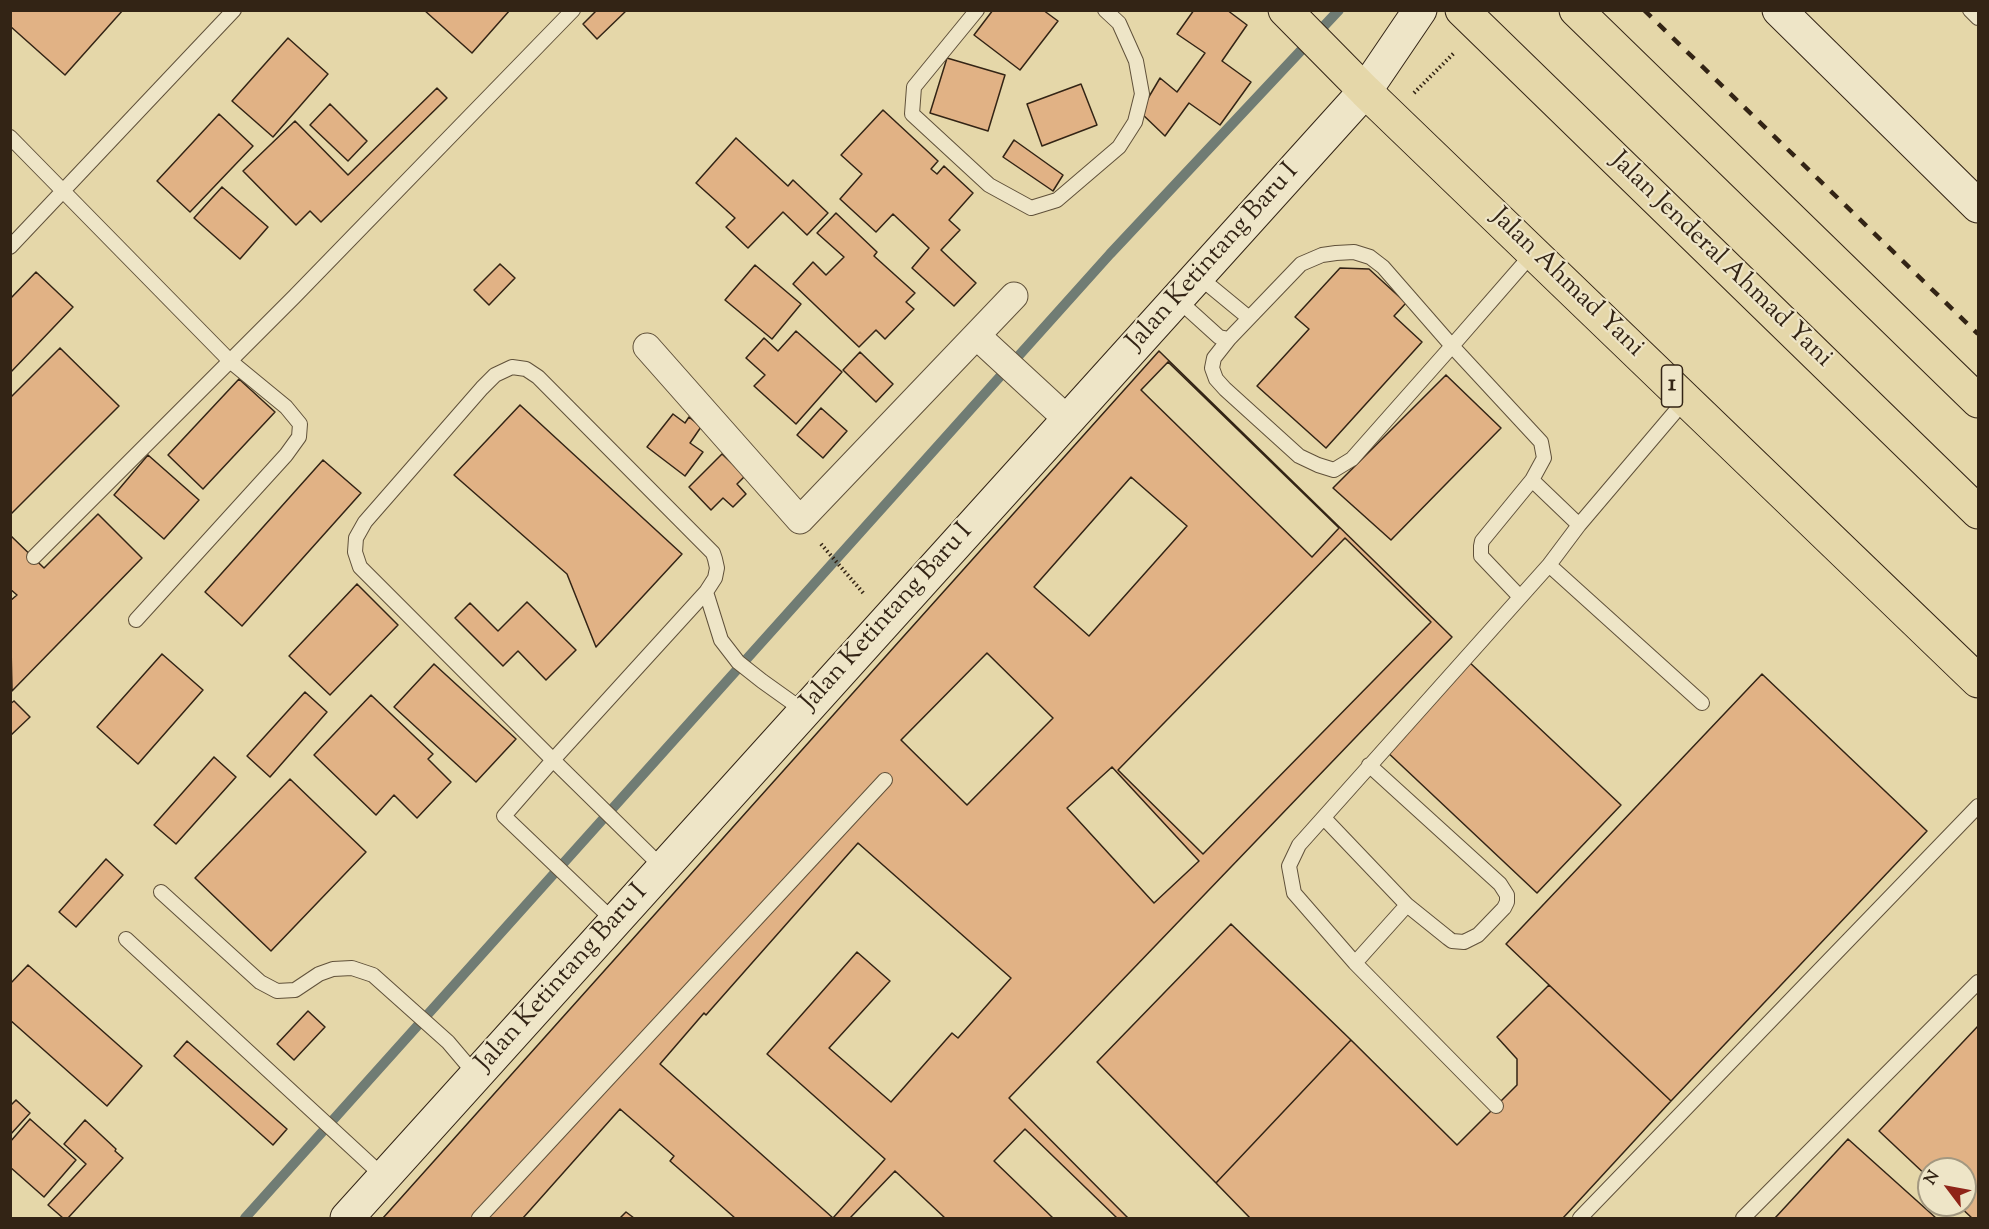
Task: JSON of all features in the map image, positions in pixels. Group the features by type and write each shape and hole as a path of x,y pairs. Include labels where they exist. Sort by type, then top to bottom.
{"highway":[{"name":"Jalan Ahmad Yani","path":"1285,10 1365,91 1978,681"},
{"path":"1576,10 1978,401"},
{"name":"Jalan Jenderal Ahmad Yani","path":"1471,19 1978,512"}],"street":[{"name":"Jalan Ketintang Baru I","path":"347,1218 1365,91 1420,10"},
{"path":"1779,10 1978,206"},
{"path":"647,347 800,520 1014,296"},
{"path":"977,336 1067,419"}],"lane":[{"path":"10,247 234,10"},
{"path":"34,558 573,10"},
{"path":"977,10 914,87 912,114 989,185 1031,208 1057,200 1119,147 1135,122 1142,94 1136,62 1119,23 1105,10"},
{"path":"1970,10 1978,18"},
{"path":"10,137 230,361 286,407 300,424 299,437 286,455 136,620"},
{"path":"1520,597 1481,556 1481,546 1482,540 1532,480 1544,458 1541,441 1452,346 1383,267 1370,257 1354,252 1322,255 1301,264 1229,339 1214,358 1212,368 1216,379 1225,389 1299,456 1334,470 1352,459 1452,346 1533,253"},
{"path":"1187,288 1249,318"},
{"path":"1187,288 1219,337 1229,339"},
{"path":"615,922 504,816 553,760 706,592 712,585 717,568 713,553 538,377 526,369 512,367 495,375 482,388 365,522 356,538 355,552 360,567 553,760 663,868"},
{"path":"1496,1106 1355,963 1294,893 1289,866 1299,845 1549,565 1686,399"},
{"path":"1532,480 1580,525"},
{"path":"1549,565 1702,703"},
{"path":"706,592 721,640 738,662 804,711"},
{"path":"1324,818 1407,905 1452,941 1464,942 1478,935 1504,908 1508,902 1507,895 1500,884 1369,765"},
{"path":"479,1218 885,780"},
{"path":"1580,1218 1589,1200 1978,806"},
{"path":"161,892 260,982 277,992 295,990 319,974 333,969 352,968 373,975 448,1042 476,1075"},
{"path":"1355,963 1407,905"},
{"path":"126,939 384,1178"},
{"path":"1743,1218 1978,982"}],"path":[{"path":"1391,116 1471,19"},
{"path":"827,551 847,574"}],"building":[{"path":"10,10 123,10 65,75 10,26"},
{"path":"424,10 510,10 472,53"},
{"path":"597,10 627,10 597,39 583,24"},
{"path":"993,10 1043,10 1058,21 1020,70 974,35"},
{"path":"1194,10 1227,10 1247,25 1222,61 1251,82 1220,125 1189,103 1165,136 1140,112 1160,78 1177,92 1205,53 1177,34"},
{"path":"288,38 328,74 273,137 232,101"},
{"path":"947,58 1005,75 988,131 930,113"},
{"path":"1081,84 1097,125 1042,146 1027,104"},
{"path":"437,88 447,98 321,222 310,211 296,225 243,171 295,121 348,175"},
{"path":"330,104 367,141 348,161 310,125"},
{"path":"883,110 938,161 931,169 937,174 944,166 973,193 949,220 960,230 941,250 976,283 954,306 912,268 929,248 893,214 876,232 840,199 862,174 841,155"},
{"path":"219,114 253,146 190,212 157,181"},
{"path":"736,138 788,186 793,180 828,213 807,235 783,212 748,248 726,227 735,218 696,183"},
{"path":"1014,140 1063,175 1053,191 1003,157"},
{"path":"222,187 268,227 240,259 194,218"},
{"path":"836,213 877,252 874,256 915,293 906,302 914,309 885,339 876,330 859,347 793,284 813,262 826,275 844,257 817,233"},
{"path":"500,264 515,278 489,305 474,290"},
{"path":"755,265 801,304 772,339 725,300"},
{"path":"1340,268 1369,269 1406,303 1394,316 1422,342 1326,448 1257,386 1309,329 1295,317"},
{"path":"36,272 73,307 10,373 10,299"},
{"path":"796,331 842,372 796,424 754,386 765,375 746,358 764,338 778,351"},
{"path":"60,348 119,406 10,515 10,398"},
{"path":"1159,351 1452,637 1009,1098 1128,1218 383,1218"},
{"path":"860,352 893,384 876,402 843,370"},
{"path":"1168,362 1339,528 1312,557 1141,390"},
{"path":"1446,375 1501,428 1391,540 1333,488"},
{"path":"239,379 275,412 203,489 168,455"},
{"path":"520,405 682,554 596,647 567,574 454,475"},
{"path":"821,408 847,431 823,458 797,435"},
{"path":"673,414 685,423 689,417 701,427 690,443 703,452 685,476 647,447"},
{"path":"722,454 745,476 737,484 746,494 733,507 723,498 711,510 689,487"},
{"path":"148,455 199,500 164,539 114,495"},
{"path":"323,460 361,493 242,626 205,592"},
{"path":"1131,477 1187,526 1089,636 1034,587"},
{"path":"98,514 142,558 12,691 10,601 17,595 10,589 10,535 44,568"},
{"path":"1345,538 1431,622 1203,854 1118,770"},
{"path":"357,584 398,625 330,695 289,656"},
{"path":"527,602 576,650 546,680 518,651 503,666 455,618 470,603 498,631"},
{"path":"987,653 1053,718 967,805 901,740"},
{"path":"162,654 203,690 138,764 97,727"},
{"path":"1467,660 1621,805 1537,893 1384,749"},
{"path":"434,664 516,739 476,782 394,707"},
{"path":"1762,674 1927,831 1671,1101 1506,944"},
{"path":"305,692 327,712 270,777 247,756"},
{"path":"371,695 433,754 428,759 451,782 417,818 394,795 376,815 314,755"},
{"path":"14,701 30,717 10,736 10,704"},
{"path":"214,757 236,777 176,844 154,825"},
{"path":"1112,767 1199,861 1154,903 1067,808"},
{"path":"290,779 366,852 271,951 195,878"},
{"path":"858,843 1011,978 958,1038 952,1033 891,1102 829,1048 890,981 857,952 767,1054 885,1159 833,1218 660,1064"},
{"path":"106,859 123,875 76,927 59,912"},
{"path":"1231,924 1351,1040 1216,1183 1097,1062"},
{"path":"28,965 142,1066 107,1106 10,1020 10,984"},
{"path":"1549,985 1671,1101 1563,1218 1250,1218 1216,1183 1351,1040 1457,1145 1517,1085 1517,1059 1497,1037"},
{"path":"308,1011 325,1027 294,1060 277,1044"},
{"path":"1978,1026 1978,1218 1971,1217 1977,1217 1977,1157 1917,1157 1917,1167 1879,1131"},
{"path":"187,1041 287,1129 273,1145 174,1056"},
{"path":"16,1100 30,1113 10,1135 10,1106"},
{"path":"620,1109 674,1156 670,1161 735,1218 634,1218 626,1212 620,1218 523,1218"},
{"path":"30,1119 76,1160 44,1197 10,1167 10,1142"},
{"path":"85,1120 123,1158 68,1218 63,1218 48,1205 86,1164 64,1144"},
{"path":"1025,1129 1117,1218 1053,1218 994,1161"},
{"path":"1848,1139 1917,1201 1917,1217 1936,1218 1775,1218"},
{"path":"895,1171 945,1218 850,1218"}],"waterway":[{"path":"245,1218 1110,254 1339,10"}],"railway":[{"path":"1644,10 1978,334"}]}
